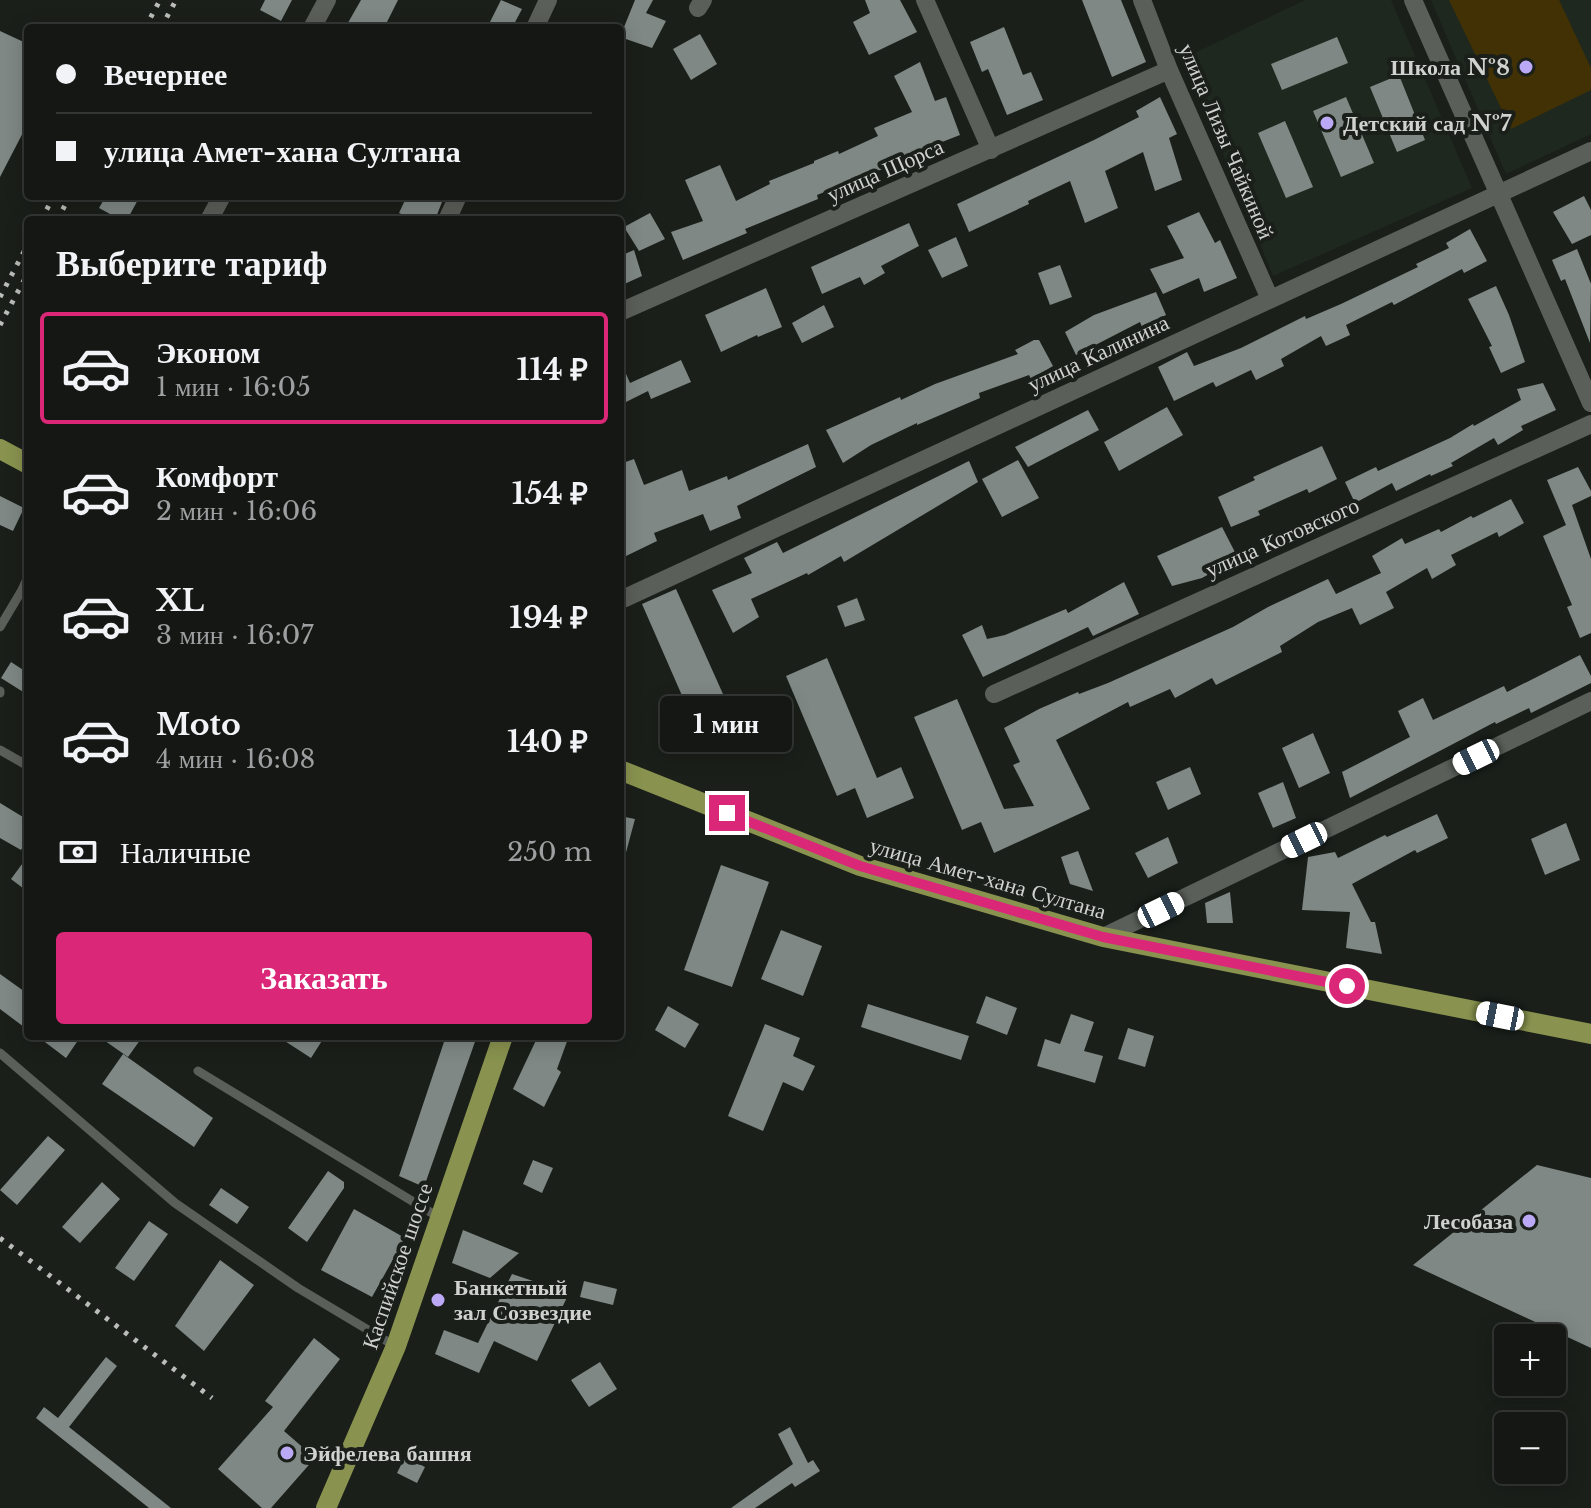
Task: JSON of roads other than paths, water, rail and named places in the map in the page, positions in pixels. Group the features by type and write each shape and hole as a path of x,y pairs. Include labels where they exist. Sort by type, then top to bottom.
{"main road":[{"path":"0,449 24,462"},
{"name":"улица Амет-хана Султана","path":"624,772 860,866 1103,937 1591,1034"},
{"name":"Каспийское шоссе","path":"326,1508 396,1346 502,1040"}],"street":[{"path":"314,24 327,0"},
{"path":"537,24 548,0"},
{"path":"925,0 991,150"},
{"name":"улица Лизы Чайкиной","path":"1142,0 1169,70 1270,299"},
{"path":"1413,0 1591,403"},
{"name":"улица Щорса","path":"624,310 1169,70"},
{"name":"улица Калинина","path":"625,598 1591,151"},
{"name":"улица Котовского","path":"994,694 1591,424"},
{"path":"1103,937 1591,701"}],"lane":[{"path":"0,627 24,594"},
{"path":"0,750 24,764"},
{"path":"0,1053 175,1203 298,1288 396,1346"},
{"path":"198,1071 440,1218"}],"railway":[{"path":"147,24 160,0"},
{"path":"163,24 176,0"},
{"path":"43,216 52,200"},
{"path":"59,216 68,200"},
{"path":"0,297 24,252"},
{"path":"0,325 24,280"},
{"path":"0,1238 212,1398"}],"place":[{"name":"Школа №8","path":"1526,67"},
{"name":"Детский сад №7","path":"1327,123"},
{"name":"Лесобаза","path":"1529,1221"},
{"name":"Банкетный зал Созвездие","path":"438,1300"},
{"name":"Эйфелева башня","path":"287,1453"}]}
